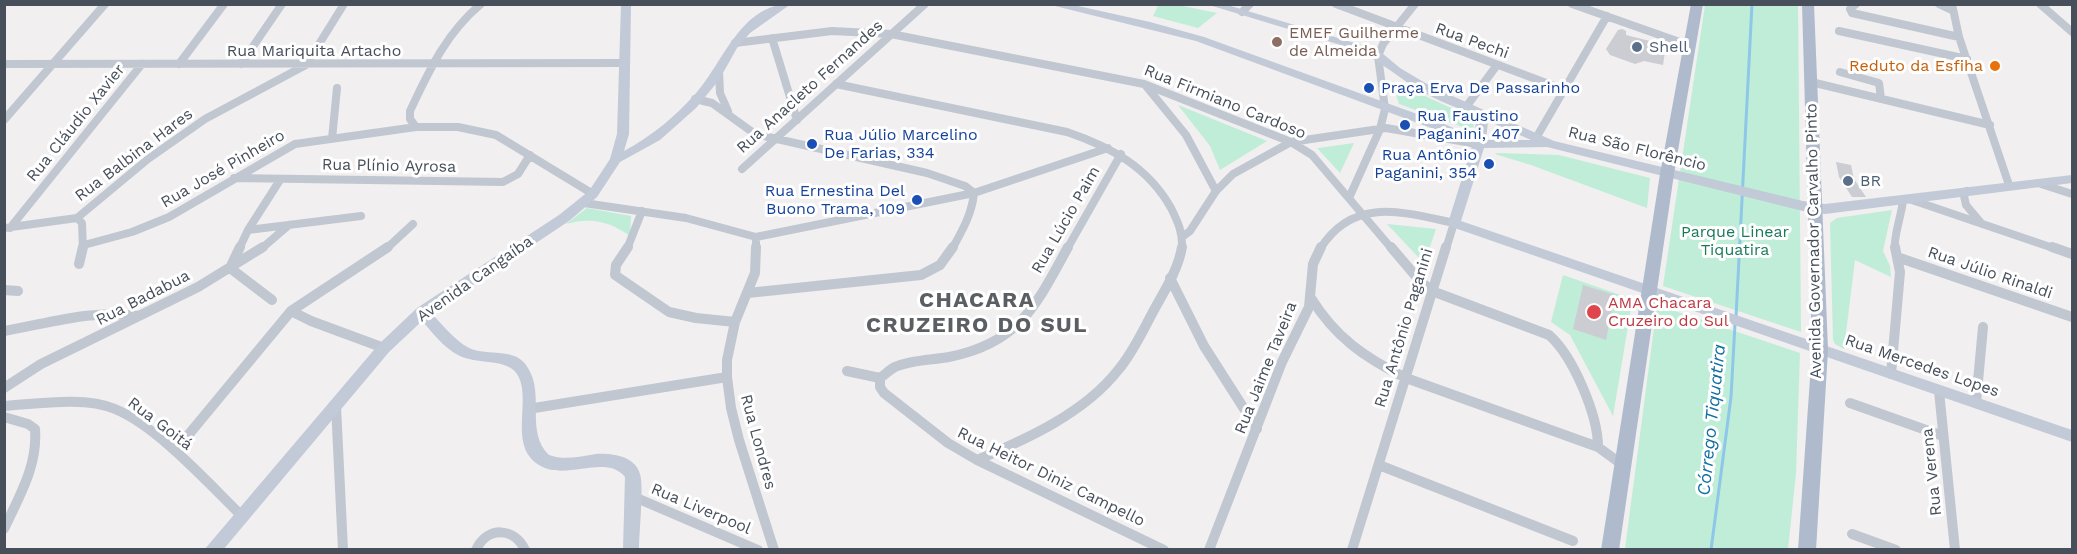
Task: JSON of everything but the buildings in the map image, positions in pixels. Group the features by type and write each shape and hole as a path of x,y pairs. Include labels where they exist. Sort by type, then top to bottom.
{"main road":[{"path":"1610,549 1667,174 1697,4"},
{"name":"Avenida Governador Carvalho Pinto","path":"1807,549 1820,350 1808,4"}],"street":[{"path":"4,120 105,4"},
{"path":"179,64 224,4"},
{"path":"241,64 282,4"},
{"path":"306,65 344,4"},
{"path":"416,127 410,119 410,111 434,64 453,30 481,4"},
{"name":"Avenida Cangaíba","path":"212,549 384,348 422,312 588,198 616,159 621,142 626,4"},
{"path":"616,159 647,144 674,120 719,71 735,43 762,17 786,4"},
{"name":"Rua Anacleto Fernandes","path":"742,169 925,4"},
{"path":"1052,4 1150,25 1200,39 1385,109 1438,126 1479,144"},
{"name":"Rua São Florêncio","path":"1211,4 1246,8 1378,56 1412,81 1551,144 1816,209 1906,199 2073,254"},
{"name":"Rua Pechi","path":"1336,4 1565,90"},
{"path":"1349,198 1380,129 1385,109 1378,56 1383,44 1415,4"},
{"path":"1572,4 1691,46"},
{"path":"1856,4 1850,9 1852,13 1959,37"},
{"path":"1939,4 1952,7 1959,37 2009,185"},
{"path":"2040,4 2073,32"},
{"path":"1536,138 1607,16"},
{"name":"Rua Firmiano Cardoso","path":"735,43 844,29 891,34 1144,84 1291,142 1312,155 1419,280 1432,291 1549,335 1558,343 1590,403 1599,431 1598,447"},
{"path":"1839,31 1967,59"},
{"path":"772,38 797,120"},
{"name":"Rua Mariquita Artacho","path":"4,64 624,63"},
{"name":"Rua Cláudio Xavier","path":"7,228 142,64"},
{"name":"Rua Balbina Hares","path":"7,228 77,218 148,159 205,119 306,65"},
{"path":"1466,107 1497,65"},
{"path":"719,71 720,93 732,119"},
{"path":"1840,72 1879,83 1881,99"},
{"path":"1811,82 1990,124"},
{"path":"836,84 1067,132 1095,141 1121,154 1144,170 1169,203 1182,237"},
{"path":"1144,84 1173,115 1193,142 1216,190"},
{"path":"332,139 337,88"},
{"path":"695,99 716,104 732,119 755,134 927,173 965,186 974,194"},
{"name":"Rua Antônio Paganini","path":"1353,549 1479,144 1483,115"},
{"path":"621,142 647,136 674,120"},
{"name":"Rua José Pinheiro","path":"84,245 152,226 290,146 416,127 478,129 496,135 530,154 588,198"},
{"path":"977,460 1036,432 1082,404 1104,387 1122,365 1170,278 1182,237 1190,231 1216,190 1249,164 1291,142 1380,129 1479,144 1551,144"},
{"path":"588,198 642,211 686,218 756,237 974,194 1108,148"},
{"name":"Rua Plínio Ayrosa","path":"234,178 502,182 518,174 530,154"},
{"name":"Rua Lúcio Paim","path":"880,378 895,367 973,352 1000,339 1024,319 1044,290 1121,154"},
{"path":"1891,374 1900,272 1894,242 1906,199 2073,179"},
{"path":"272,300 230,268 248,230 280,180"},
{"path":"2038,183 2073,194"},
{"path":"1967,191 1964,196 1966,205 1983,224"},
{"path":"748,293 921,275 933,271 941,263 972,212 974,194"},
{"path":"642,211 629,245 616,265 615,275 669,312 696,318 735,322"},
{"path":"1362,214 1401,213 1454,223"},
{"name":"Rua Jaime Taveira","path":"1209,549 1283,358 1311,298 1310,279 1313,262 1331,233 1346,221 1362,214"},
{"path":"248,230 361,216"},
{"path":"77,218 82,223 84,245 79,264"},
{"name":"Rua Mercedes Lopes","path":"1454,223 2073,436"},
{"path":"175,451 291,311 387,248 413,224"},
{"name":"Rua Badabua","path":"4,388 41,364 179,297 230,268 270,243 289,225"},
{"name":"Rua Londres","path":"756,237 754,273 735,322 727,360 727,377 731,408 774,549"},
{"name":"Rua Júlio Rinaldi","path":"1897,257 2073,317"},
{"path":"1170,278 1204,346 1257,429"},
{"path":"4,290 18,291"},
{"path":"1311,298 1323,320 1354,351 1406,378 1598,447 1624,466"},
{"path":"4,331 93,312 109,311 139,316"},
{"path":"291,311 311,321 384,348"},
{"path":"422,312 466,354 501,357 514,362 522,370 527,380 531,442 535,452 544,460 568,466 609,460 621,462 629,467 633,475 631,549"},
{"path":"1976,403 1983,327"},
{"path":"847,371 880,378"},
{"path":"528,409 727,377"},
{"name":"Rua Heitor Diniz Campello","path":"880,378 880,387 884,393 948,443 977,460 1162,549"},
{"name":"Rua Verena","path":"1939,391 1955,549"},
{"name":"Rua Goitá","path":"4,406 73,402 113,408 130,417 175,451 242,516"},
{"path":"1850,403 1943,436"},
{"path":"336,406 343,549"},
{"path":"4,417 28,424 35,429 37,440 34,455 4,529"},
{"path":"1379,465 1573,541"},
{"name":"Rua Liverpool","path":"632,496 758,549"},
{"path":"476,549 479,541 485,535 502,531 513,533 520,538 525,549"},
{"path":"1852,534 1896,549"}],"green space":[{"path":"1159,4 1178,5 1217,13 1198,28 1153,16"},
{"name":"Parque Linear Tiquatira","path":"1705,5 1798,5 1801,332 1663,286"},
{"name":"Praça Erva De Passarinho","path":"1392,81 1464,114 1472,120 1474,127 1466,128 1399,104"},
{"path":"1178,105 1267,141 1220,170 1210,146"},
{"path":"1354,143 1340,173 1317,148 1319,148"},
{"path":"1495,154 1559,155 1650,178 1647,208"},
{"path":"587,208 631,216 630,236 615,227 600,222 583,221 566,224"},
{"path":"1892,210 1883,251 1890,266 1891,277 1855,260 1844,349 1835,344 1833,340 1830,223 1837,218"},
{"path":"1387,224 1436,229 1424,264 1420,259"},
{"path":"1563,275 1629,298 1632,302 1613,416 1570,335 1551,322"},
{"path":"1657,305 1800,353 1796,473 1788,549 1625,549"}],"waterway":[{"name":"Córrego Tiquatira","path":"1736,317 1752,4"},
{"name":"Córrego Tiquatira","path":"1711,550 1731,397 1735,324"}],"place":[{"name":"EMEF Guilherme de Almeida","path":"1277,42"},
{"name":"Shell","path":"1637,47"},
{"name":"Reduto da Esfiha","path":"1995,66"},
{"name":"Praça Erva De Passarinho","path":"1369,88"},
{"name":"Rua Faustino Paganini, 407","path":"1405,125"},
{"name":"Rua Júlio Marcelino De Farias, 334","path":"812,144"},
{"name":"Rua Antônio Paganini, 354","path":"1489,164"},
{"name":"BR","path":"1848,181"},
{"name":"Rua Ernestina Del Buono Trama, 109","path":"917,200"},
{"name":"AMA Chacara Cruzeiro do Sul","path":"1594,312"}],"district":[{"name":"CHACARA CRUZEIRO DO SUL","path":"977,314"}]}
